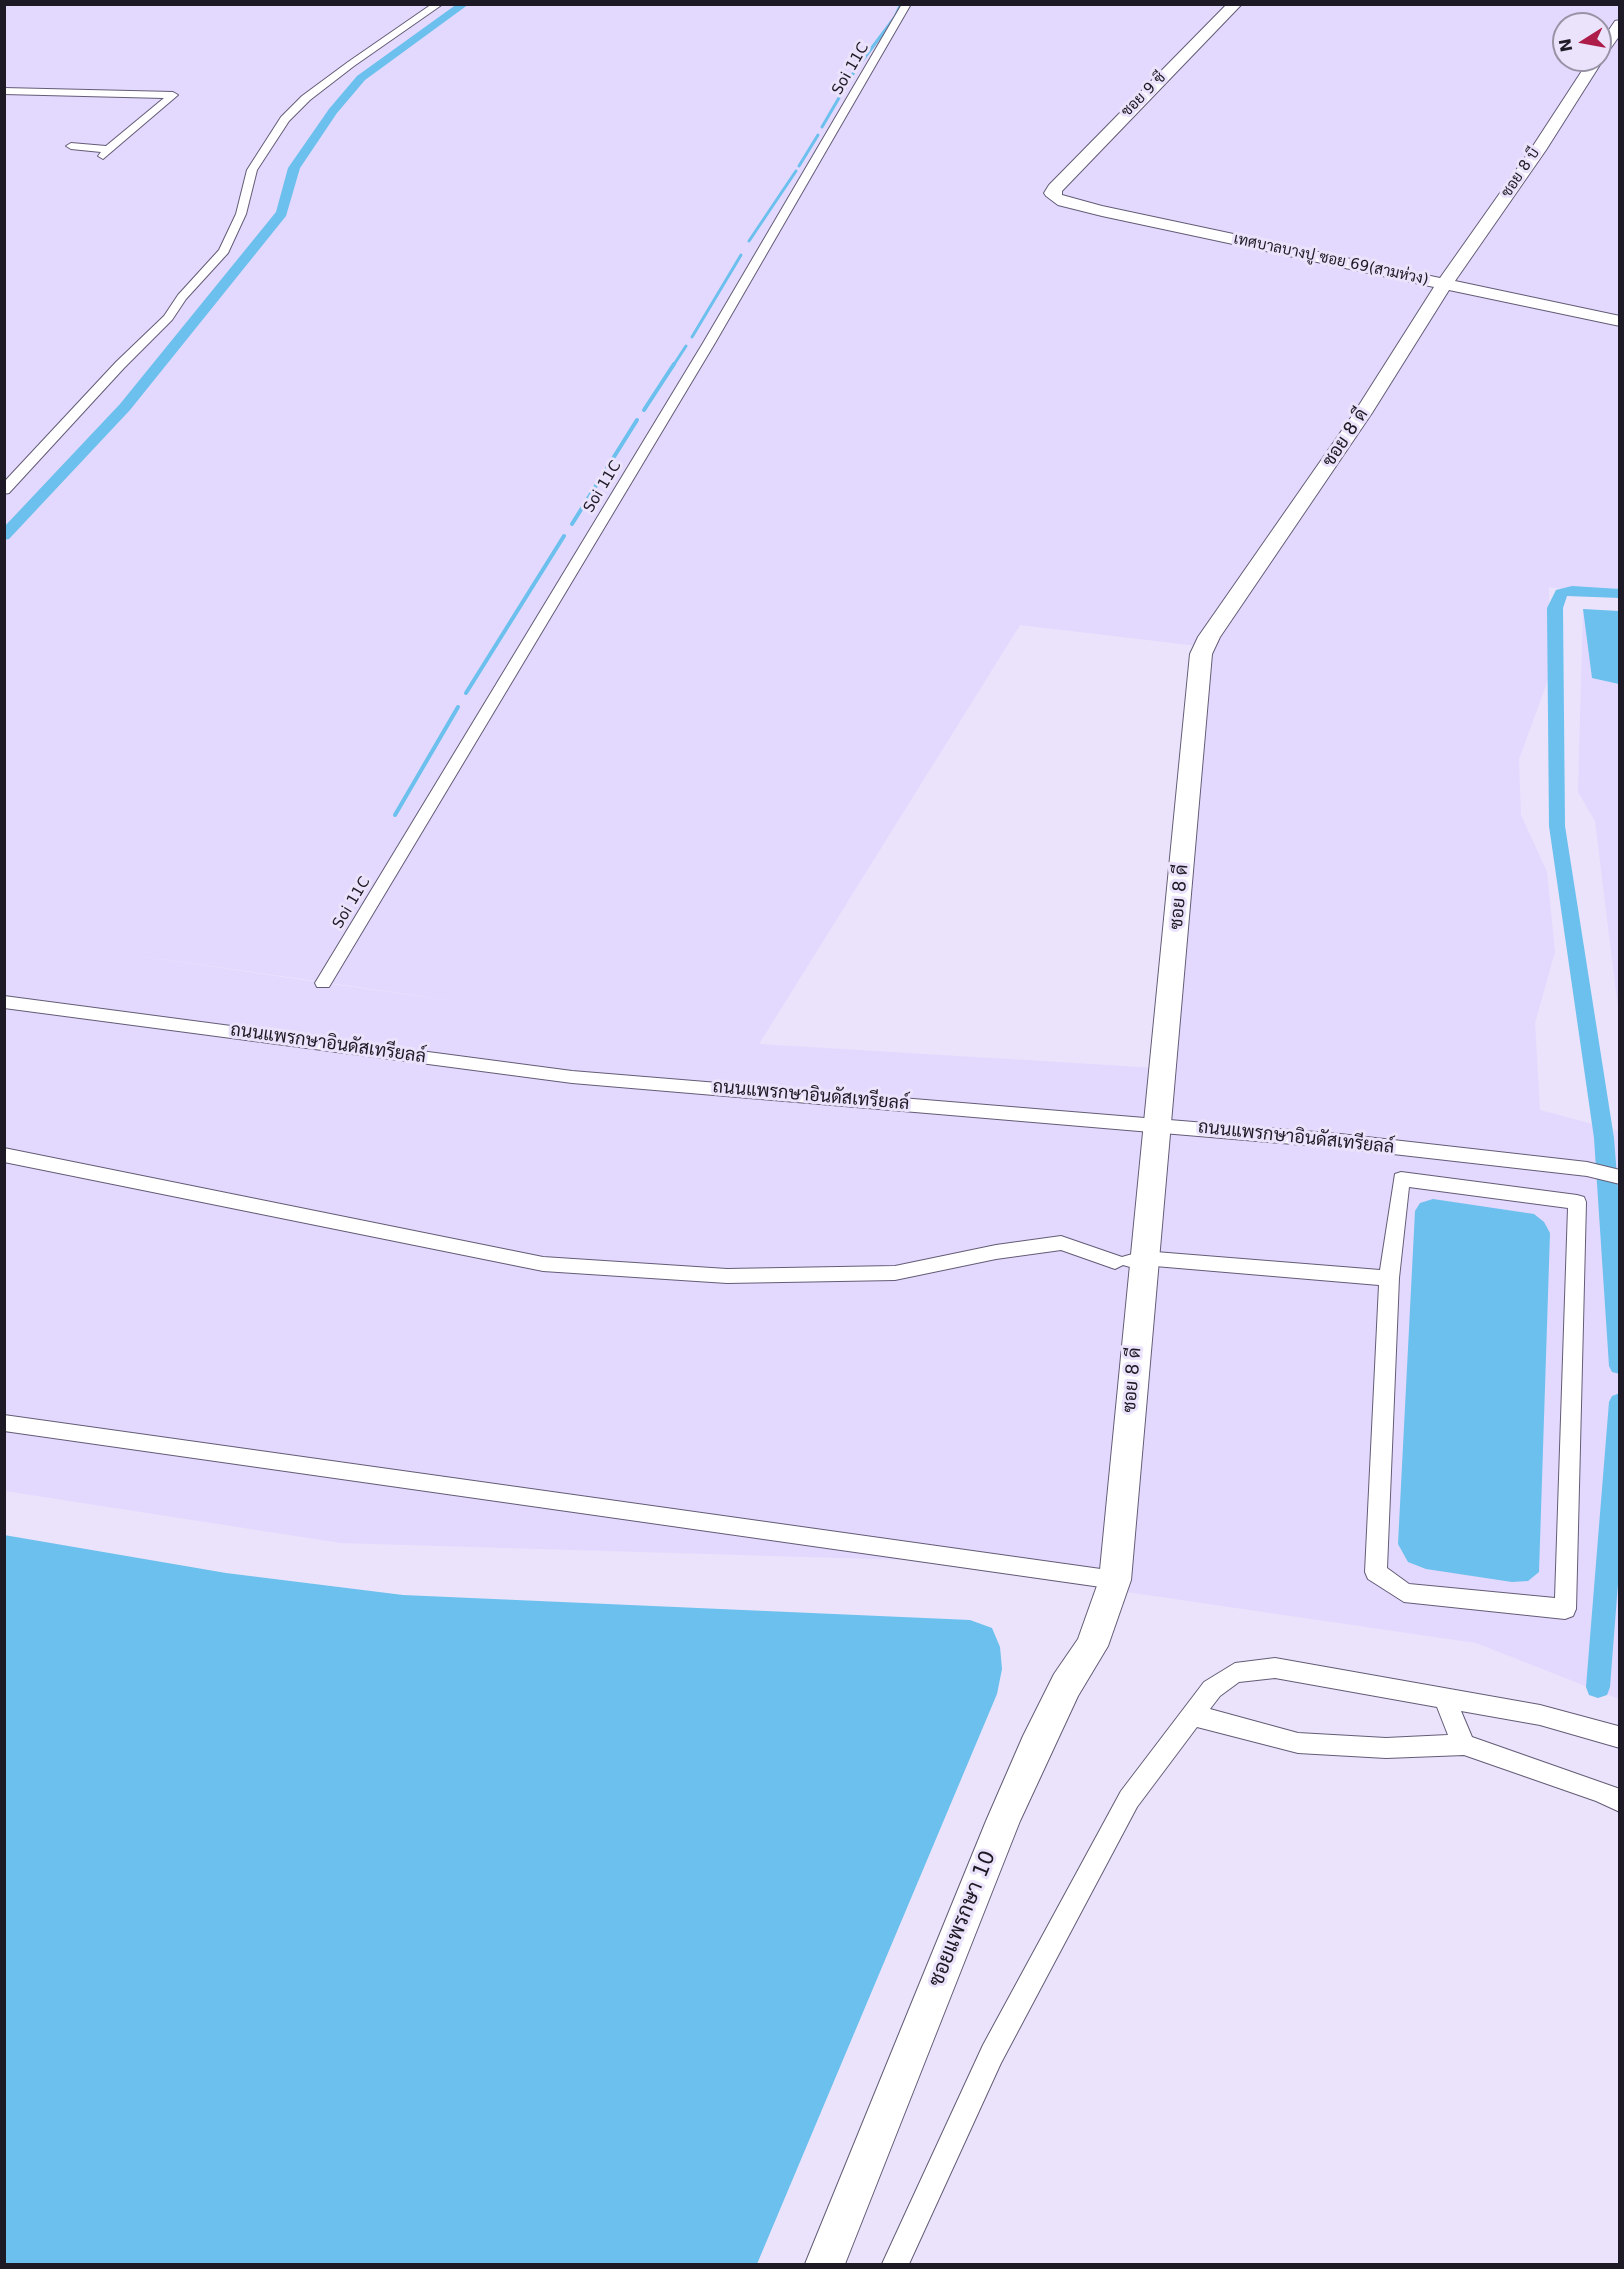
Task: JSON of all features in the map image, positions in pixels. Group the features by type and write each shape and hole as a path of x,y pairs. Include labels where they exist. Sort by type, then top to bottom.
{"street":[{"path":"4,490 120,365 168,318 182,297 224,251 241,214 252,170 285,119 306,98 351,64 439,4"},
{"name":"Soi 11C","path":"323,983 709,343 907,4"},
{"name":"ซอย 9 ซี","path":"1055,188 1235,4"},
{"name":"ซอย 8 บี","path":"1444,285 1538,150 1588,72"},
{"path":"4,92 173,95 106,153 71,146"},
{"name":"เทศบาลบางปู ซอย 69(สามห่วง)","path":"1055,188 1052,193 1064,202 1620,321"},
{"name":"ซอย 8 ดี","path":"1115,1580 1130,1260 1157,1124 1201,654 1221,619 1364,413 1444,285"},
{"name":"ถนนแพรกษาอินดัสเทรียลล์","path":"4,1002 572,1077 1157,1124 1587,1170 1620,1177"},
{"path":"4,1155 543,1264 726,1276 895,1273 996,1252 1061,1243 1130,1260 1389,1278"},
{"path":"1401,1179 1577,1202 1565,1610 1404,1593 1376,1572 1389,1278 1401,1179"},
{"path":"4,1423 1115,1580"},
{"name":"ซอยแพรกษา 10","path":"825,2265 1003,1821 1035,1747 1066,1685 1092,1646 1115,1580"},
{"path":"895,2265 997,2043 1129,1799 1212,1689 1236,1673 1275,1668 1540,1714 1610,1733 1620,1738"},
{"path":"1444,1698 1464,1745"},
{"path":"1192,1715 1298,1743 1386,1748 1464,1745 1602,1792 1620,1801"}],"shaded area":[{"path":"5,5 1619,5 1619,598 1549,587 1549,677 1519,759 1521,815 1547,872 1555,952 1535,1023 1540,1110 1619,1131 1619,1699 1476,1643 907,1560 341,1543 5,1491","holes":["1020,625 1207,647 1173,1069 759,1044","92,949 484,1005 323,983"]},
{"path":"1583,609 1619,616 1619,1016 1595,821 1578,792"}],"water":[{"path":"1583,609 1619,611 1619,684 1592,678"},
{"path":"1433,1199 1534,1214 1544,1222 1550,1233 1539,1572 1528,1581 1512,1582 1426,1569 1408,1562 1398,1544 1415,1211 1420,1203"},
{"path":"4,1535 226,1573 403,1595 970,1620 992,1628 1000,1647 1002,1669 997,1694 757,2264 5,2264"}],"waterway":[{"path":"4,536 125,407 282,213 294,168 333,111 361,78 464,4"},
{"path":"862,61 895,17 901,4"},
{"path":"822,127 857,67"},
{"path":"799,166 818,135"},
{"path":"749,241 796,171"},
{"path":"692,337 741,255"},
{"path":"673,366 686,346"},
{"path":"644,410 674,364"},
{"path":"572,524 637,420"},
{"path":"466,693 564,536"},
{"path":"1620,594 1572,590 1561,593 1555,608 1557,826 1604,1138 1620,1366"},
{"path":"395,815 458,707"},
{"path":"1598,1687 1620,1402"}]}
